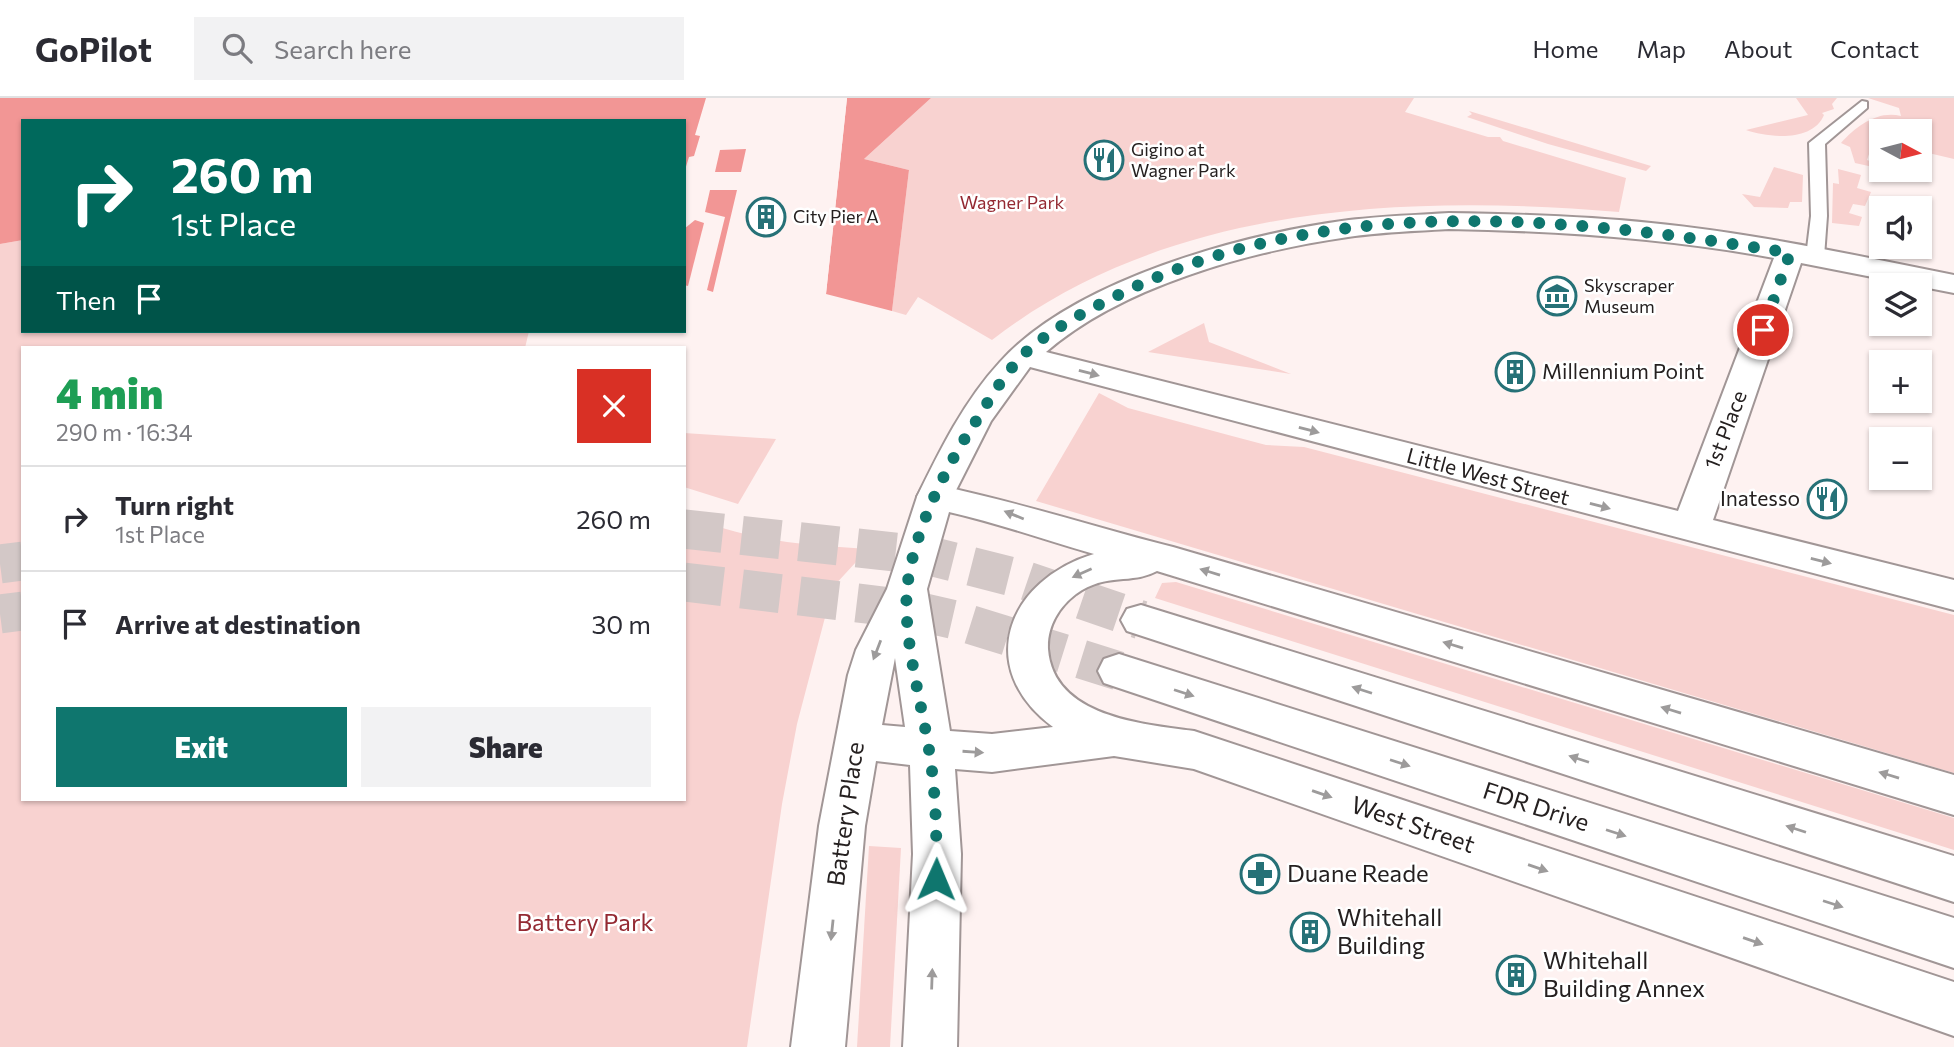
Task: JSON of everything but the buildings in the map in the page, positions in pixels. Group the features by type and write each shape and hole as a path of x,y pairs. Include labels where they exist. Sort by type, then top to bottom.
{"main road":[{"name":"Battery Place","path":"818,1047 842,826 856,741 877,650 907,589 935,498 956,453 991,397 1023,356 1041,340 1096,306 1171,272 1246,247 1324,232 1408,223 1544,223 1634,230 1802,255 1954,284"},
{"name":"1st Place","path":"1693,529 1698,504 1802,255"},
{"name":"Little West Street","path":"1023,356 1954,595"},
{"path":"935,498 1011,513 1036,526 1173,561 1954,795"},
{"path":"1114,738 1068,714 1047,697 1034,678 1028,639 1031,621 1042,602 1056,588 1083,572 1116,564 1173,561"},
{"name":"Battery Place","path":"907,589 910,633 929,748 937,827 930,1047"},
{"path":"1142,620 1954,879"},
{"name":"FDR Drive","path":"1119,671 1954,943"},
{"name":"West Street","path":"856,741 992,753 1114,738 1194,750 1954,1009"}],"lane":[{"name":"1st Place","path":"1802,255 1819,216 1817,143 1862,105"}],"green space":[{"name":"Wagner Park","path":"931,98 1414,98 1405,112 1488,137 1500,137 1503,141 1626,178 1619,212 1456,205 1374,209 1292,218 1211,235 1134,260 1060,295 992,340 918,297 906,315 892,311 909,170 864,159"},
{"path":"1796,98 1837,98 1832,104 1834,109 1822,113 1824,115 1818,124 1801,134 1778,136 1746,130 1808,115"},
{"path":"1868,98 1954,98 1954,159 1932,154 1932,119 1872,119 1884,115 1901,116 1899,108"},
{"path":"1469,111 1651,166 1646,171 1548,144 1467,117 1472,114"},
{"path":"1868,121 1869,166 1855,163 1850,147 1841,143"},
{"path":"1774,167 1803,175 1802,202 1790,202 1788,208 1754,207 1742,194 1760,197"},
{"path":"1838,169 1861,175 1857,188 1871,192 1865,206 1853,204 1849,213 1862,217 1859,226 1832,223 1833,183 1839,184"},
{"name":"Battery Park","path":"21,240 21,333 529,333 525,346 21,346 21,801 686,801 686,515 730,530 774,540 868,549 833,587 797,724 782,804 747,1047 0,1047 0,244"},
{"path":"1204,323 1209,342 1291,374 1148,352"},
{"path":"1099,393 1128,408 1266,445 1304,447 1954,615 1954,773 1036,501"},
{"path":"686,433 776,439 738,504 686,488"},
{"path":"1176,582 1954,818 1954,850 1155,598 1162,583"},
{"path":"869,846 901,848 890,1047 857,1047"}],"shaded area":[{"path":"0,98 706,98 695,135 700,136 694,156 689,157 686,167 686,119 21,119 21,240 0,244"},
{"path":"847,98 931,98 864,159 909,170 892,311 826,294"},
{"path":"746,149 741,172 715,172 720,150"},
{"path":"710,190 737,190 713,292 707,290 725,217 705,212"},
{"path":"695,220 704,223 688,286 686,286 686,227"}],"pier":[{"path":"843,98 847,98 826,294 822,293"}],"tunnel":[{"path":"686,529 930,556 1021,579 1141,620"},
{"path":"0,564 21,561"},
{"path":"686,582 908,609 956,620 1119,671"},
{"path":"0,614 21,611"}],"place":[{"name":"Gigino at Wagner Park","path":"1104,160"},
{"name":"City Pier A","path":"766,217"},
{"name":"Skyscraper Museum","path":"1557,296"},
{"name":"Millennium Point","path":"1515,372"},
{"name":"Inatesso","path":"1827,499"},
{"name":"Duane Reade","path":"1260,874"},
{"name":"Whitehall Building","path":"1310,932"},
{"name":"Whitehall Building Annex","path":"1516,975"}],"route":[{"path":"936,879 935,788 910,633 907,589 926,518 956,453 1008,373 1041,340 1096,306 1138,286 1182,267 1246,247 1364,227 1500,221 1593,226 1790,253 1763,330"}]}
